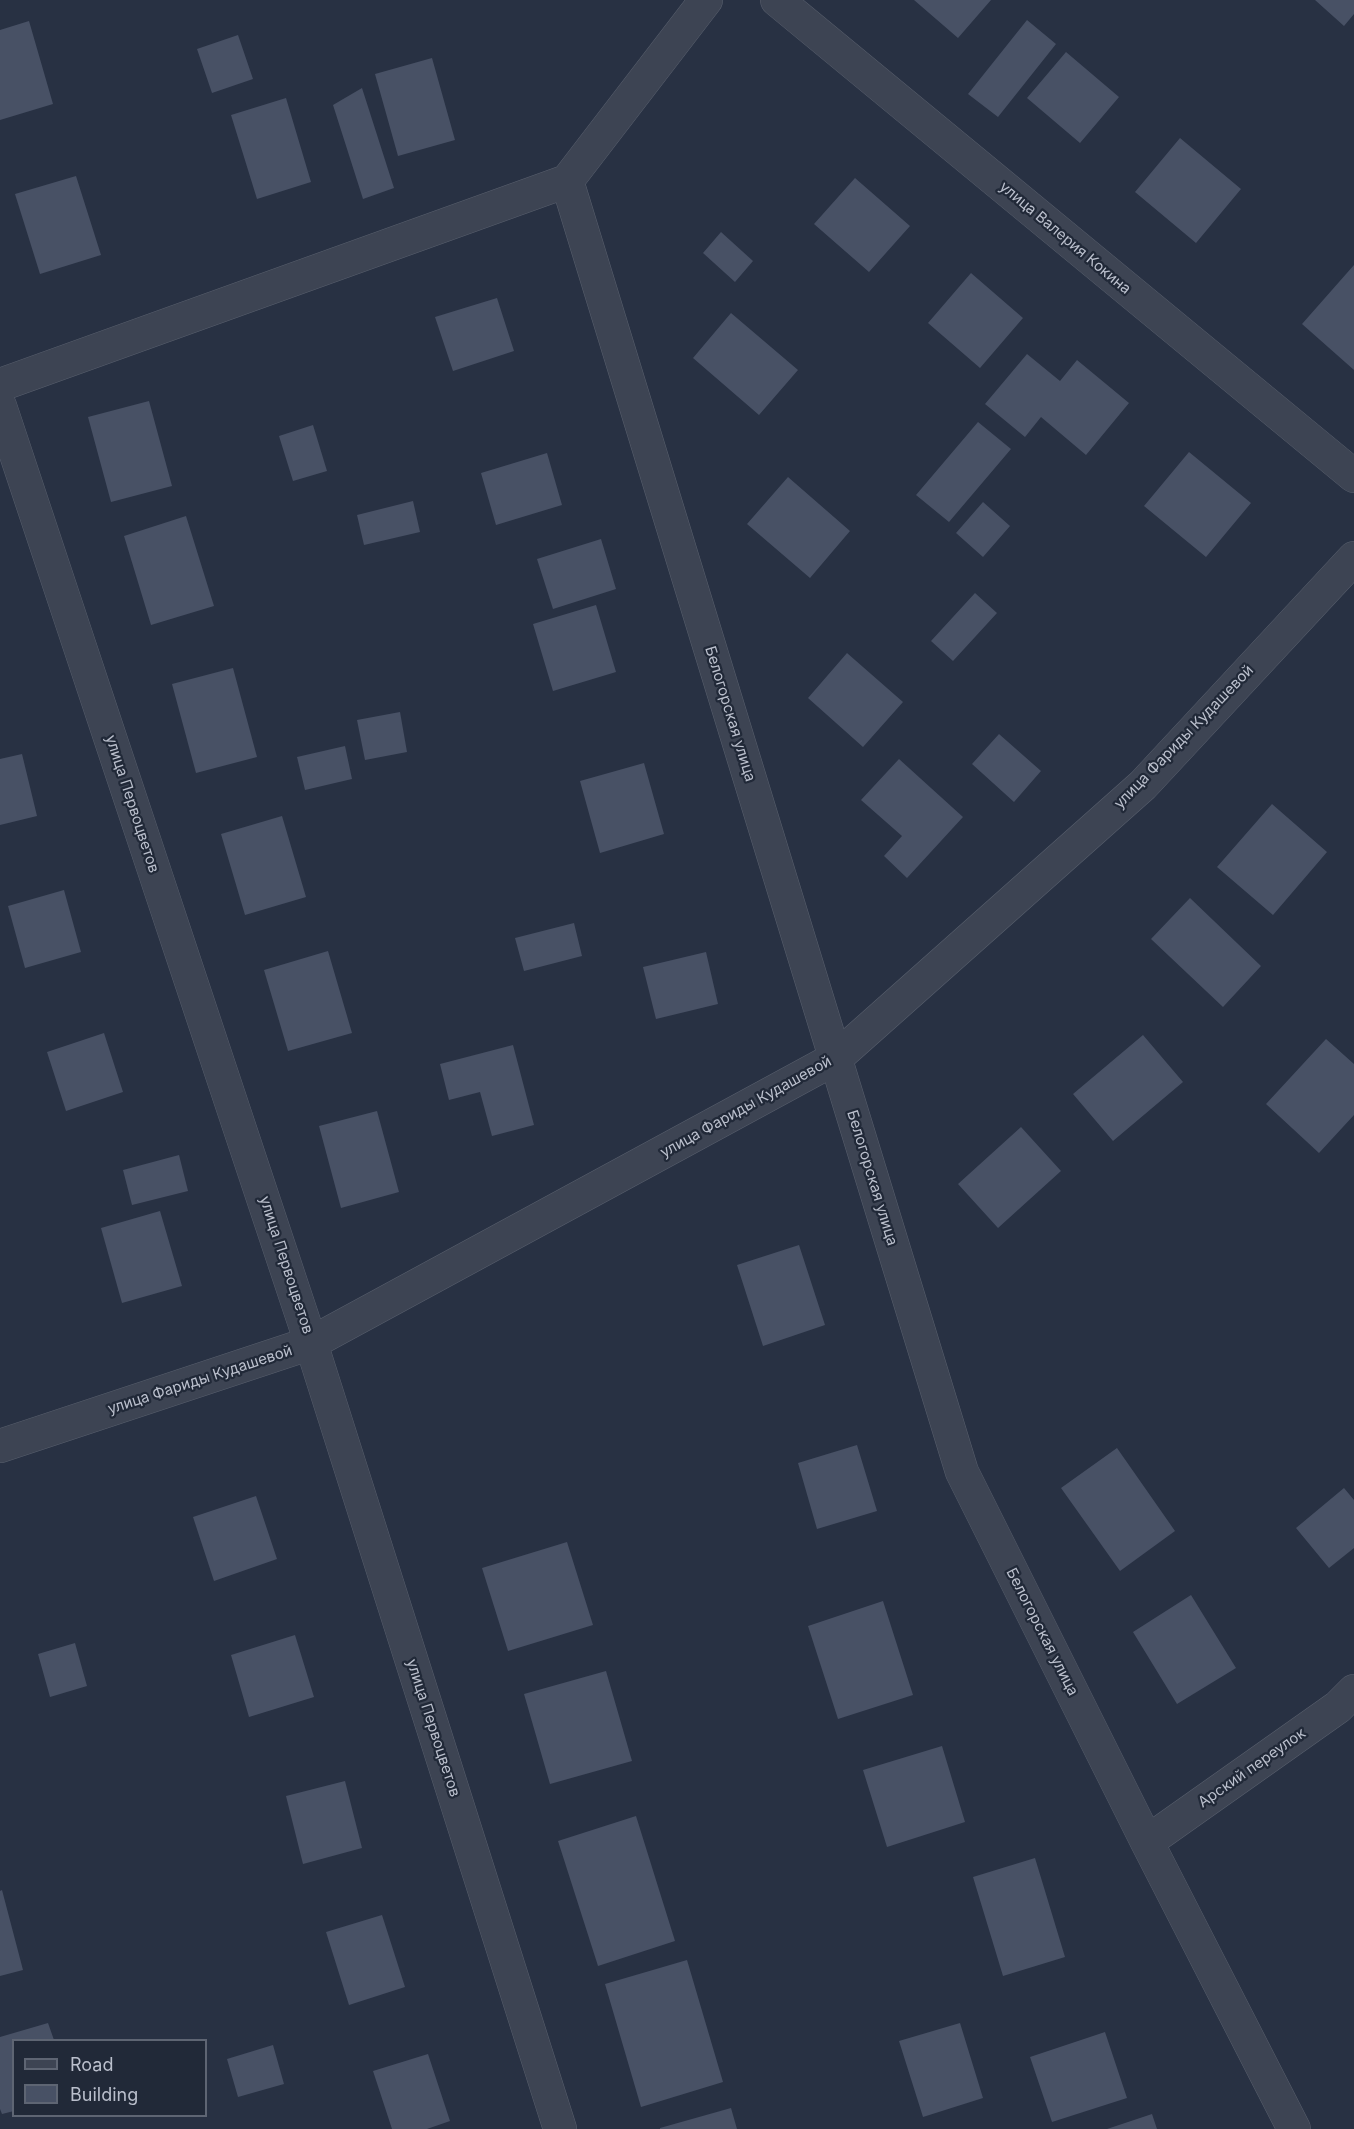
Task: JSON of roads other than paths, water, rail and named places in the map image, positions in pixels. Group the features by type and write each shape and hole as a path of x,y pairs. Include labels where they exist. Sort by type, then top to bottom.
{"street":[{"path":"0,384 567,181 706,0"},
{"name":"улица Валерия Кокина","path":"777,0 1354,476"},
{"name":"Белогорская улица","path":"567,181 962,1472 1294,2129"},
{"name":"улица Первоцветов","path":"0,406 312,1343 560,2129"},
{"name":"улица Фариды Кудашевой","path":"0,1446 312,1343 836,1058 1143,785 1354,558"},
{"name":"Арский переулок","path":"1147,1842 1338,1707 1354,1691"}]}
